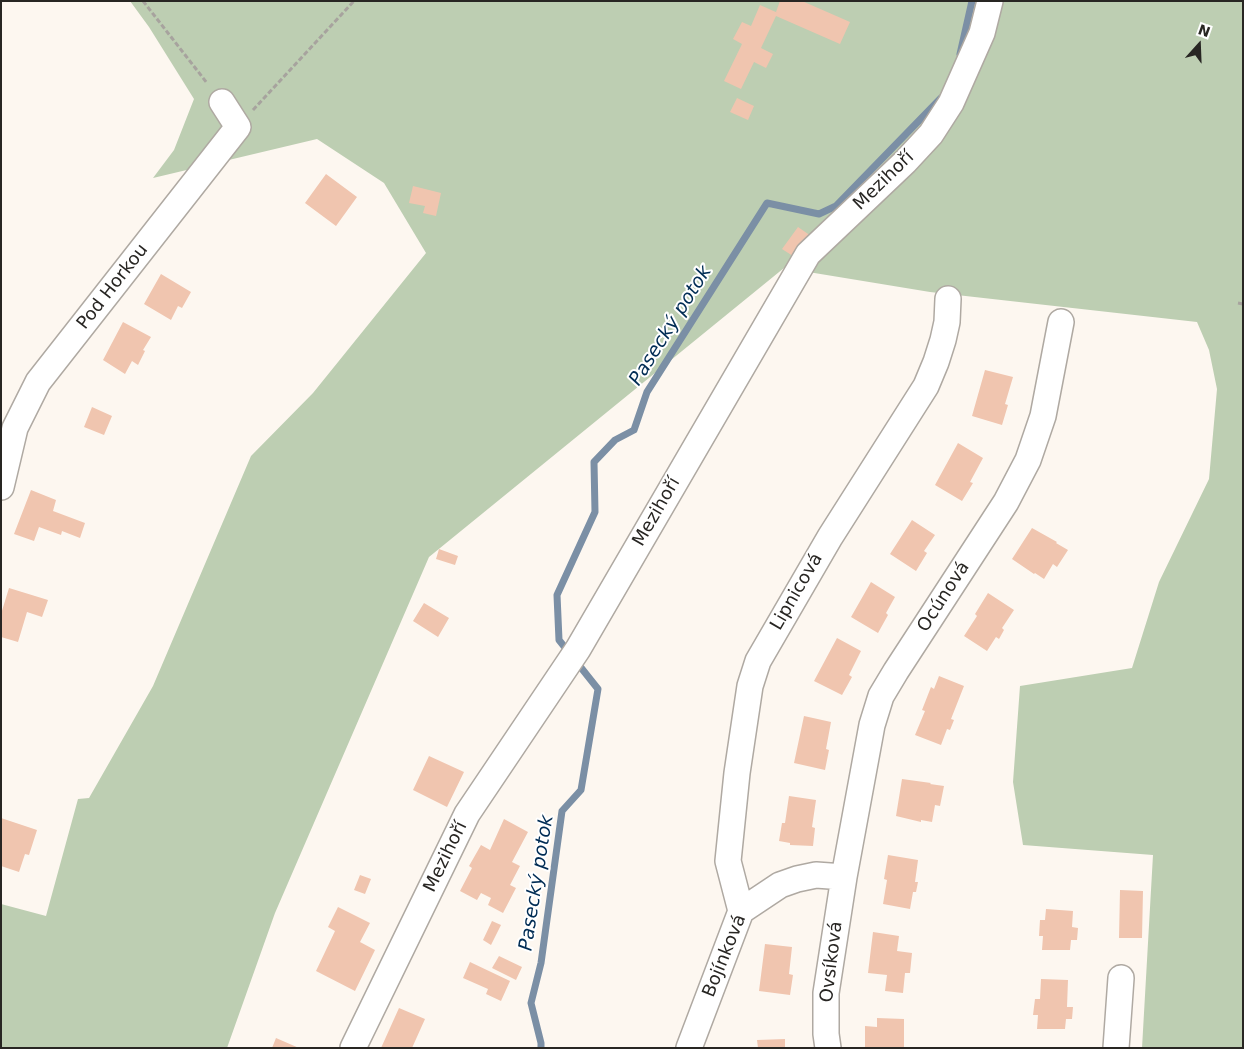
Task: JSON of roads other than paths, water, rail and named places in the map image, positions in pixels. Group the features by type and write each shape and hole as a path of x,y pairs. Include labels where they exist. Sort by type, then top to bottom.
{"street":[{"name":"Mezihoří","path":"353,1048 467,814 573,657 808,254 931,134 951,103 982,33 990,1"},
{"name":"Pod Horkou","path":"1,487 15,428 38,382 238,127 222,102"},
{"name":"Lipnicová","path":"741,911 728,861 737,773 750,686 758,661 830,537 926,386 944,340 948,299"},
{"name":"Ocúnová","path":"844,877 872,725 881,696 1006,502 1028,460 1043,416 1061,322"},
{"name":"Bojínková","path":"689,1048 741,911 780,885 797,879 816,875 844,877"},
{"name":"Ovsíková","path":"828,1048 826,993 844,877"},
{"path":"1116,1048 1121,978"}],"waterway":[{"name":"Pasecký potok","path":"960,54 972,1"},
{"name":"Pasecký potok","path":"541,1048 531,1003 541,963 562,811 581,790 598,689 559,640 557,595 595,512 594,462 615,440 634,430 647,392 767,203 819,214 836,206 941,98"}]}
